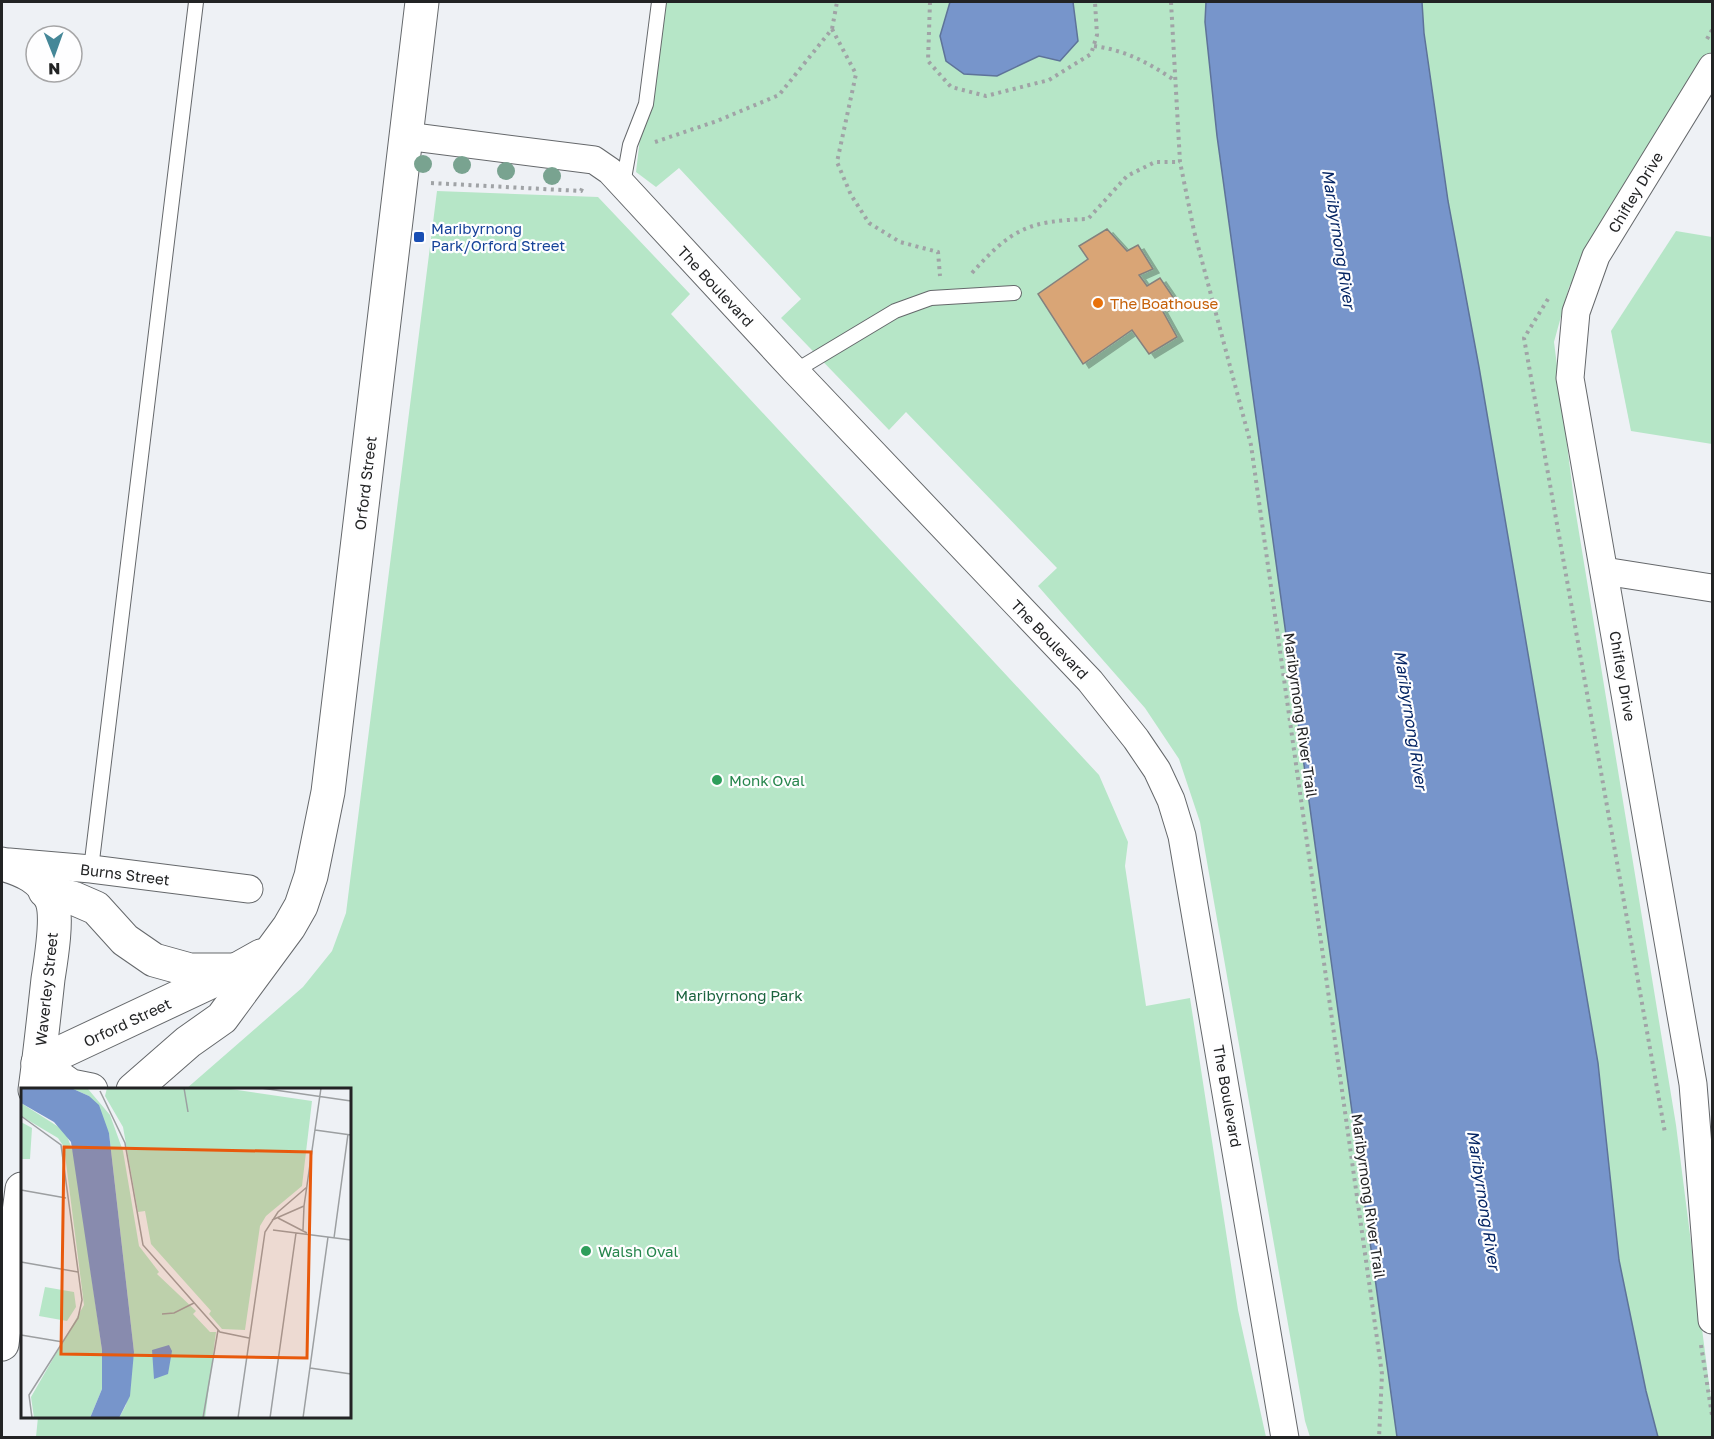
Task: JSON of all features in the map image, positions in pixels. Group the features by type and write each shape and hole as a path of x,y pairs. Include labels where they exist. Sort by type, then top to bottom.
{"main road":[{"name":"Orford Street","path":"108,1088 138,1085 188,1042 222,1018 269,951 289,927 301,906 318,847 328,792 422,2"},
{"name":"Burns Street","path":"2,863 36,878 45,891"},
{"path":"45,891 73,898 96,908 125,940 154,960 190,970 236,970"},
{"name":"Waverley Street","path":"37,1076 54,912 52,901 45,891"},
{"name":"Orford Street","path":"37,1076 269,951"},
{"path":"37,1076 85,1088"},
{"path":"2,1344 21,1198"}],"street":[{"name":"Chifley Drive","path":"1708,80 1596,256 1576,312 1570,378 1604,571 1703,1086 1713,1320"},
{"path":"406,136 594,160"},
{"name":"The Boulevard","path":"594,160 610,171 795,371 1090,681 1136,739 1157,770 1171,800 1182,836 1285,1437"},
{"path":"1604,571 1713,588"},
{"name":"Burns Street","path":"2,863 91,869 249,889"}],"lane":[{"path":"91,869 196,2"},
{"path":"623,186 630,146 645,104 659,2"},
{"path":"795,371 895,311 931,298 1014,293"}],"path":[{"path":"930,2 928,61 951,87 986,96 1049,80 1092,54 1097,35 1095,2"},
{"name":"Maribyrnong River Trail","path":"1171,2 1179,162 1194,231 1251,445 1382,1374 1379,1437"},
{"path":"832,29 856,74 837,162 851,195 869,223 900,242 938,252 938,274 953,295 992,250 1023,228 1055,220 1088,219 1127,176 1155,162 1179,162"},
{"path":"1094,46 1112,48 1147,62 1174,80"},
{"path":"401,179 429,183 581,191 594,160"}],"green space":[{"path":"656,2 1206,2 1205,22 1217,136 1397,1437 1310,1437 1305,1421 1200,822 1179,759 1145,708 1038,586 1057,568 906,412 889,430 781,318 801,299 679,168 656,187 636,172"},
{"path":"1422,2 1712,2 1712,50 1569,287 1554,342 1575,508 1676,1125 1712,1407 1712,1437 1658,1437 1646,1391 1619,1260 1598,1063 1448,201 1424,33"},
{"name":"Maribyrnong Park","path":"437,191 598,197 690,294 671,314 1099,775 1128,842 1125,866 1146,1006 1190,998 1238,1310 1266,1437 36,1437 38,1418 351,1418 351,1088 187,1088 303,987 332,951 346,913"},
{"path":"1676,231 1712,237 1712,444 1631,431 1611,331"}],"water":[{"path":"950,2 1073,2 1078,41 1060,61 1039,56 997,76 964,74 946,61 940,36"},
{"name":"Maribyrnong River","path":"1206,2 1422,2 1424,33 1448,201 1479,367 1598,1063 1619,1260 1646,1391 1658,1437 1397,1437 1217,136 1205,22"}],"building":[{"name":"The Boathouse","path":"1107,229 1127,251 1138,245 1153,269 1139,275 1147,286 1160,278 1175,300 1161,308 1177,337 1149,354 1132,330 1083,364 1038,294 1088,259 1079,246"}],"place":[{"name":"Maribyrnong Park/Orford Street","path":"419,237"},
{"name":"The Boathouse","path":"1098,303"},
{"name":"Monk Oval","path":"717,780"},
{"name":"Walsh Oval","path":"586,1251"}]}
